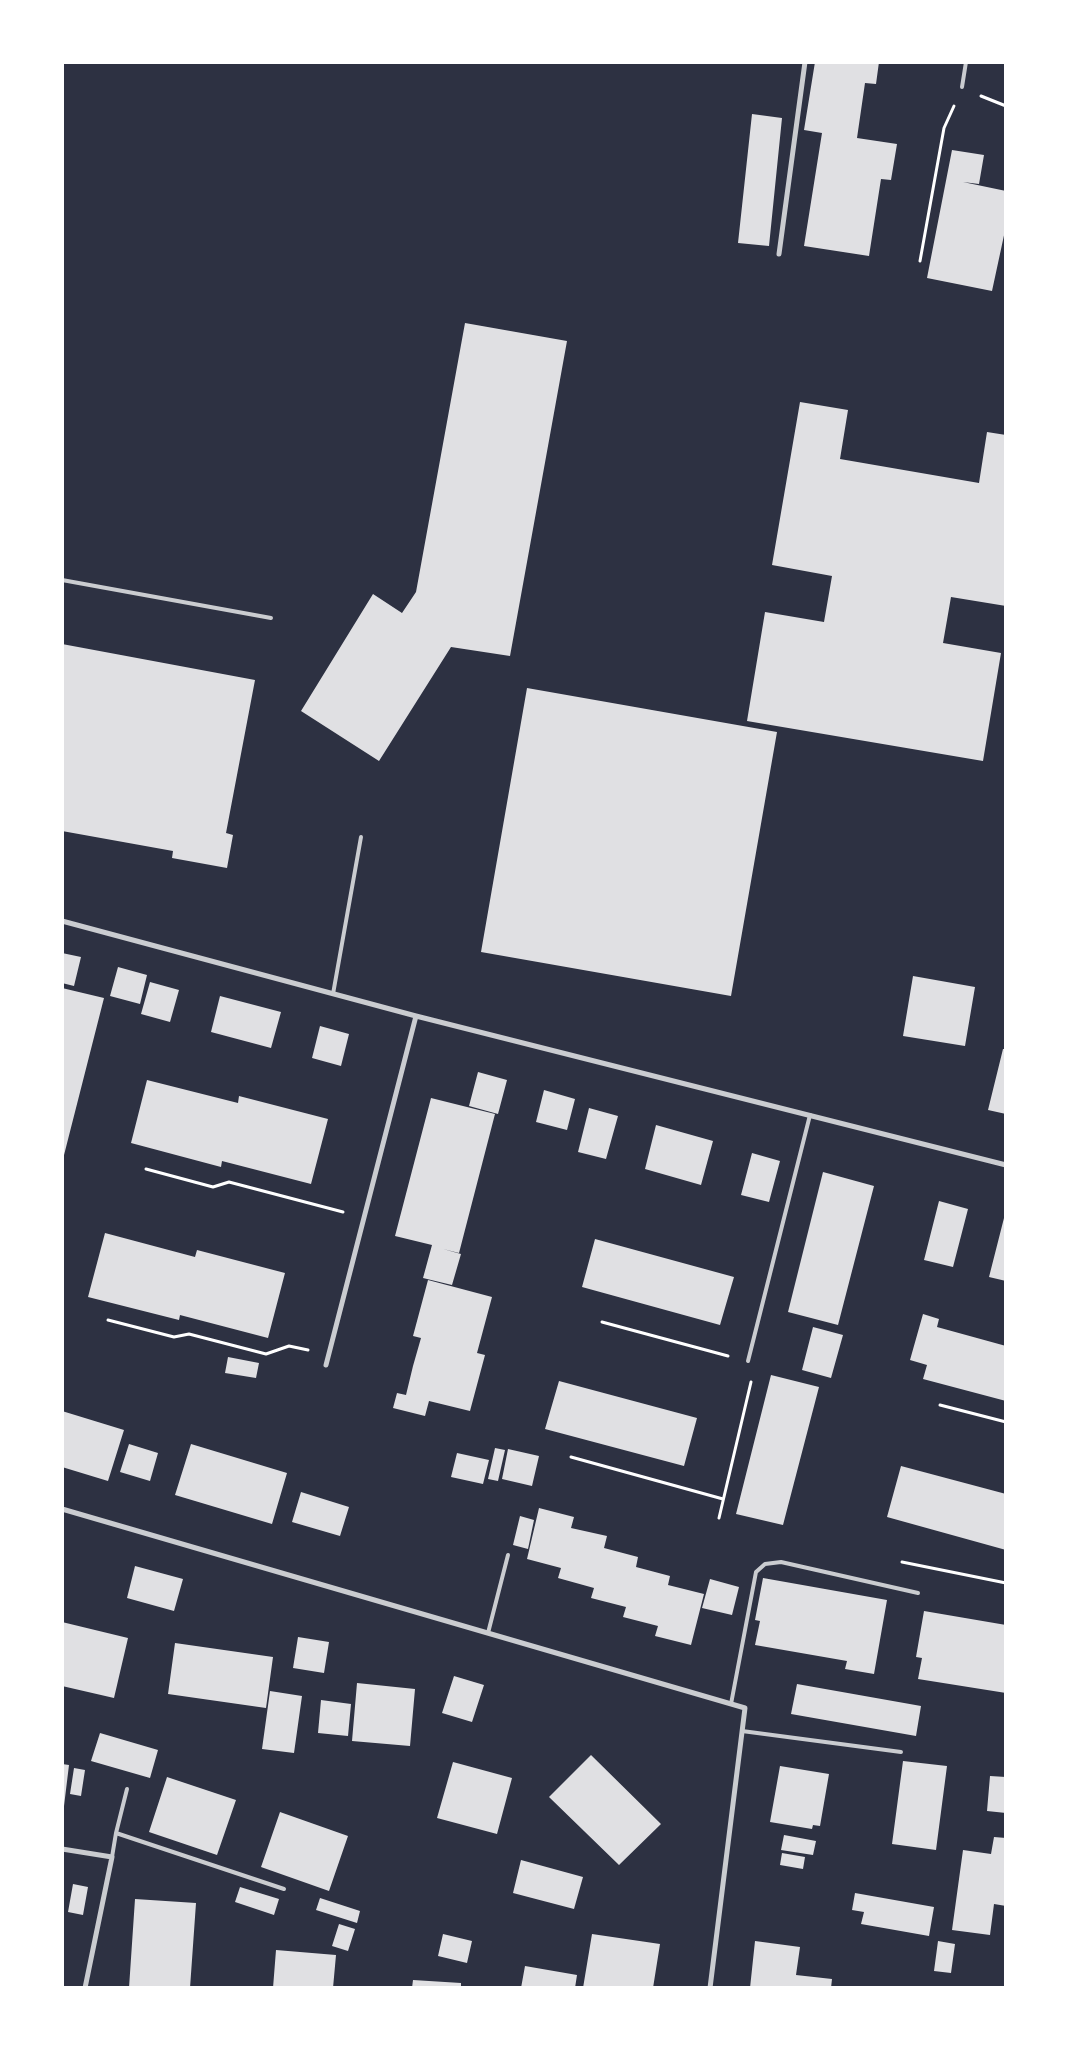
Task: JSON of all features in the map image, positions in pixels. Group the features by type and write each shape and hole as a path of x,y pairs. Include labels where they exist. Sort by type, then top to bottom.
{"street":[{"path":"779,254 805,62"},
{"path":"62,921 416,1016 1006,1165"},
{"path":"326,1365 416,1016"},
{"path":"62,1509 745,1708 710,1988"},
{"path":"62,1849 112,1857 85,1988"}],"lane":[{"path":"962,87 966,62"},
{"path":"62,580 271,618"},
{"path":"332,994 362,837"},
{"path":"748,1361 810,1115"},
{"path":"488,1632 508,1556"},
{"path":"731,1704 756,1572 766,1564 781,1562 918,1593"},
{"path":"742,1731 900,1752"},
{"path":"112,1857 116,1833 128,1789"},
{"path":"116,1833 284,1889"}],"path":[{"path":"920,262 944,128 962,87 1006,106"},
{"path":"146,1169 213,1188 229,1182 364,1218"},
{"path":"108,1320 174,1337 188,1334 266,1354 289,1346 328,1356"},
{"path":"602,1322 748,1361 753,1373 719,1518"},
{"path":"940,1405 1006,1422"},
{"path":"571,1457 723,1499"},
{"path":"902,1562 1006,1583"}],"building":[{"path":"815,62 879,62 876,84 865,83 857,138 897,144 891,180 881,179 869,256 804,246 822,133 804,130"},
{"path":"752,114 782,118 769,246 738,243"},
{"path":"952,150 984,155 979,184 963,182 1006,191 1006,226 992,291 927,278"},
{"path":"465,323 567,341 510,656 451,647 379,761 301,711 373,594 402,613 416,592"},
{"path":"800,402 848,410 840,459 979,483 987,432 1006,435 1006,606 951,597 943,643 1001,653 983,761 747,721 765,612 824,622 832,576 772,565"},
{"path":"62,644 255,680 226,833 233,835 227,868 172,858 173,851 62,831"},
{"path":"527,688 777,732 731,996 481,952"},
{"path":"62,953 81,957 74,986 62,983"},
{"path":"118,967 147,975 140,1004 110,996"},
{"path":"913,976 975,987 965,1046 903,1036"},
{"path":"150,982 179,990 170,1022 141,1014"},
{"path":"62,988 104,998 63,1159 62,1159"},
{"path":"220,996 281,1012 271,1048 211,1032"},
{"path":"320,1026 349,1034 341,1066 312,1058"},
{"path":"1003,1049 1006,1049 1006,1114 988,1110"},
{"path":"478,1072 507,1080 498,1114 469,1106"},
{"path":"147,1080 238,1103 239,1096 328,1119 311,1184 222,1161 221,1167 131,1143"},
{"path":"544,1090 575,1099 567,1130 536,1122"},
{"path":"431,1098 495,1114 459,1253 443,1249 461,1254 452,1285 423,1278 432,1245 395,1236"},
{"path":"589,1108 618,1116 606,1159 578,1152"},
{"path":"656,1125 713,1141 701,1185 645,1169"},
{"path":"752,1153 780,1161 769,1202 741,1195"},
{"path":"823,1172 874,1186 838,1325 788,1312"},
{"path":"939,1201 968,1209 953,1267 924,1260"},
{"path":"1004,1218 1006,1219 1006,1281 989,1277"},
{"path":"105,1233 195,1257 197,1250 285,1273 268,1338 180,1315 179,1320 88,1297"},
{"path":"595,1239 734,1277 720,1325 582,1287"},
{"path":"428,1280 492,1297 477,1353 485,1355 470,1411 429,1401 425,1416 393,1408 397,1393 406,1395 421,1338 413,1336"},
{"path":"923,1314 939,1319 937,1327 1006,1346 1006,1401 923,1379 927,1365 910,1360"},
{"path":"813,1327 843,1335 831,1378 802,1370"},
{"path":"228,1357 259,1363 256,1378 225,1373"},
{"path":"771,1375 819,1387 783,1525 736,1514"},
{"path":"559,1381 697,1418 684,1466 545,1429"},
{"path":"62,1411 124,1430 108,1481 62,1467"},
{"path":"129,1444 158,1453 150,1481 120,1472"},
{"path":"191,1444 287,1473 272,1524 175,1495"},
{"path":"495,1448 505,1450 498,1481 488,1479"},
{"path":"508,1449 539,1456 532,1486 502,1479"},
{"path":"457,1453 489,1460 483,1484 451,1477"},
{"path":"901,1466 1006,1494 1006,1550 887,1517"},
{"path":"301,1492 349,1507 340,1536 292,1522"},
{"path":"539,1508 574,1517 571,1528 607,1536 604,1548 638,1557 636,1567 670,1576 668,1585 704,1594 691,1645 655,1636 658,1626 623,1617 626,1607 591,1598 594,1588 558,1578 561,1568 527,1559"},
{"path":"520,1516 534,1520 528,1549 513,1545"},
{"path":"135,1566 183,1579 174,1611 127,1598"},
{"path":"763,1578 887,1600 874,1674 845,1669 847,1661 755,1645 760,1621 755,1620"},
{"path":"710,1579 739,1587 732,1615 702,1608"},
{"path":"924,1611 1006,1625 1006,1693 918,1679 922,1658 916,1657"},
{"path":"62,1622 128,1638 114,1698 62,1686"},
{"path":"298,1637 329,1642 324,1673 293,1668"},
{"path":"175,1643 273,1657 266,1708 168,1694"},
{"path":"454,1676 484,1685 472,1722 442,1713"},
{"path":"357,1683 415,1689 410,1746 352,1741"},
{"path":"797,1684 921,1706 916,1736 791,1714"},
{"path":"270,1691 302,1696 294,1753 262,1749"},
{"path":"321,1700 351,1704 348,1736 318,1733"},
{"path":"100,1733 158,1750 150,1778 91,1761"},
{"path":"591,1755 661,1824 619,1865 549,1797"},
{"path":"903,1761 947,1766 936,1850 892,1844"},
{"path":"453,1762 512,1778 497,1834 437,1818"},
{"path":"62,1764 69,1765 64,1806 62,1806"},
{"path":"780,1766 829,1774 820,1826 813,1825 812,1829 770,1822"},
{"path":"74,1768 85,1770 81,1796 70,1794"},
{"path":"990,1776 1006,1777 1006,1813 987,1811"},
{"path":"167,1777 236,1800 217,1855 149,1832"},
{"path":"280,1812 348,1836 329,1891 261,1867"},
{"path":"784,1835 816,1841 813,1855 781,1850"},
{"path":"994,1837 1006,1838 1006,1906 994,1904 990,1935 952,1930 963,1850 991,1854"},
{"path":"782,1853 805,1857 803,1869 780,1865"},
{"path":"521,1860 583,1877 574,1909 513,1893"},
{"path":"73,1884 88,1887 83,1915 68,1912"},
{"path":"240,1887 279,1899 274,1915 235,1902"},
{"path":"855,1893 934,1907 929,1936 861,1924 864,1912 852,1910"},
{"path":"320,1898 360,1911 357,1923 316,1910"},
{"path":"135,1899 196,1903 190,1988 129,1988"},
{"path":"339,1924 355,1929 348,1951 332,1946"},
{"path":"443,1934 472,1941 467,1963 438,1956"},
{"path":"592,1934 660,1944 653,1988 583,1988"},
{"path":"755,1941 800,1947 796,1975 832,1979 831,1988 750,1988"},
{"path":"938,1941 955,1944 951,1973 934,1971"},
{"path":"276,1950 336,1955 333,1988 273,1988"},
{"path":"525,1966 577,1975 575,1988 521,1988"},
{"path":"413,1980 461,1983 461,1988 412,1988"}]}
